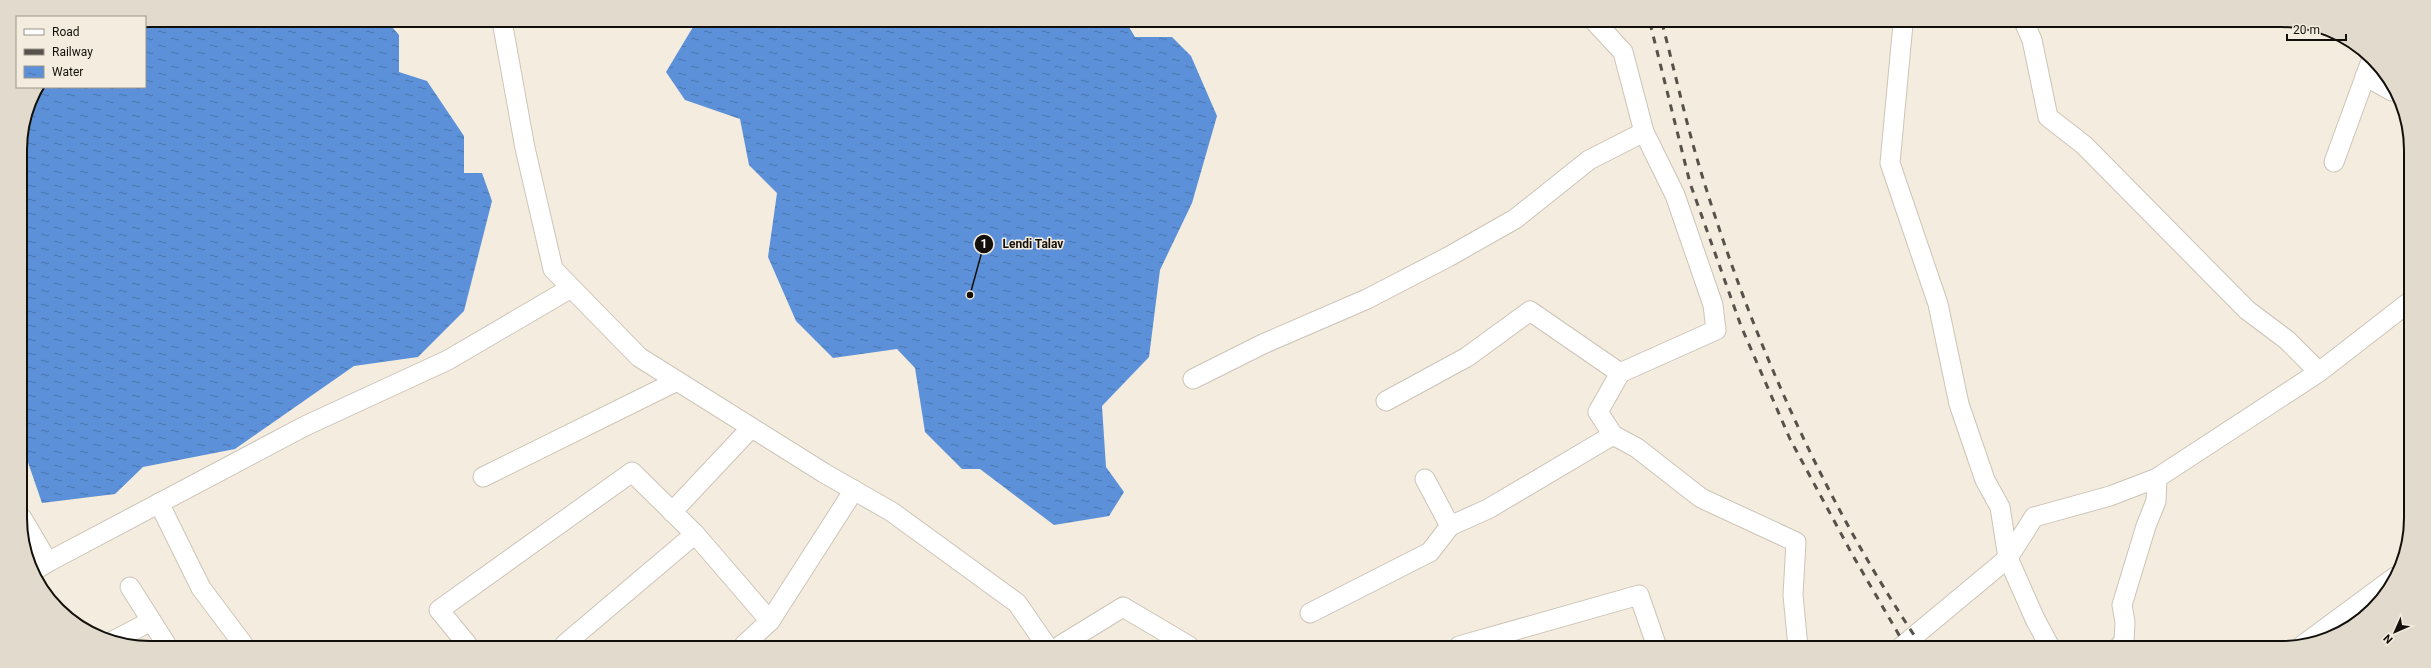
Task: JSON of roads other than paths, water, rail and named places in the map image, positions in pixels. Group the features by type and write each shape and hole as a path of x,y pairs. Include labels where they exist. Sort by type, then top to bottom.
{"street":[{"path":"503,27 525,148 553,269 639,357 751,428 892,512 1017,603 1043,641"},
{"path":"1600,27 1623,52 1644,132 1675,195 1713,305 1716,330 1620,373 1598,412 1613,435 1637,448 1701,498 1796,542 1793,595 1797,641"},
{"path":"1903,27 1890,163 1938,304 1959,404 1985,480 2000,508 2008,558 2035,619 2047,641"},
{"path":"2026,27 2032,40 2048,117 2084,145 2247,310 2287,340 2319,372"},
{"path":"2334,162 2369,64"},
{"path":"2365,76 2387,88"},
{"path":"1193,379 1263,344 1367,299 1448,257 1515,219 1589,160 1644,132"},
{"path":"38,568 306,426 448,360 571,288"},
{"path":"1908,641 2008,558 2034,517 2110,496 2157,478 2319,372 2404,306"},
{"path":"1386,401 1467,357 1530,310 1620,373"},
{"path":"483,477 677,381"},
{"path":"672,512 751,428"},
{"path":"1310,613 1430,552 1450,526 1488,509 1613,435"},
{"path":"465,641 439,610 632,472 695,534 770,621"},
{"path":"2124,641 2125,622 2122,605 2146,526 2156,501 2157,478"},
{"path":"1425,480 1450,526"},
{"path":"748,641 770,621 854,490"},
{"path":"159,503 201,588 241,641"},
{"path":"27,527 48,562"},
{"path":"569,641 695,534"},
{"path":"2314,636 2385,584"},
{"path":"130,587 164,641"},
{"path":"1477,641 1639,595 1655,641"},
{"path":"1067,641 1122,607 1180,641"},
{"path":"119,637 151,620"}],"water":[{"path":"146,27 392,27 399,35 399,72 427,81 464,136 464,173 482,173 492,201 464,311 418,357 354,366 235,449 143,467 115,494 42,503 27,460 27,142 31,118 43,88 146,88"},
{"path":"693,27 1129,27 1135,37 1172,37 1191,56 1217,116 1192,203 1160,270 1149,357 1102,406 1106,467 1124,492 1109,516 1054,525 980,469 962,469 925,432 915,368 897,349 833,358 796,321 768,257 777,193 749,165 740,119 685,100 666,72"}],"railway":[{"path":"1651,27 1690,183 1741,326 1790,439 1852,554 1903,641"},
{"path":"1663,27 1685,116 1701,172 1743,296 1767,357 1822,477 1886,592 1918,641"}],"place":[{"name":"Lendi Talav","path":"970,295"}]}
